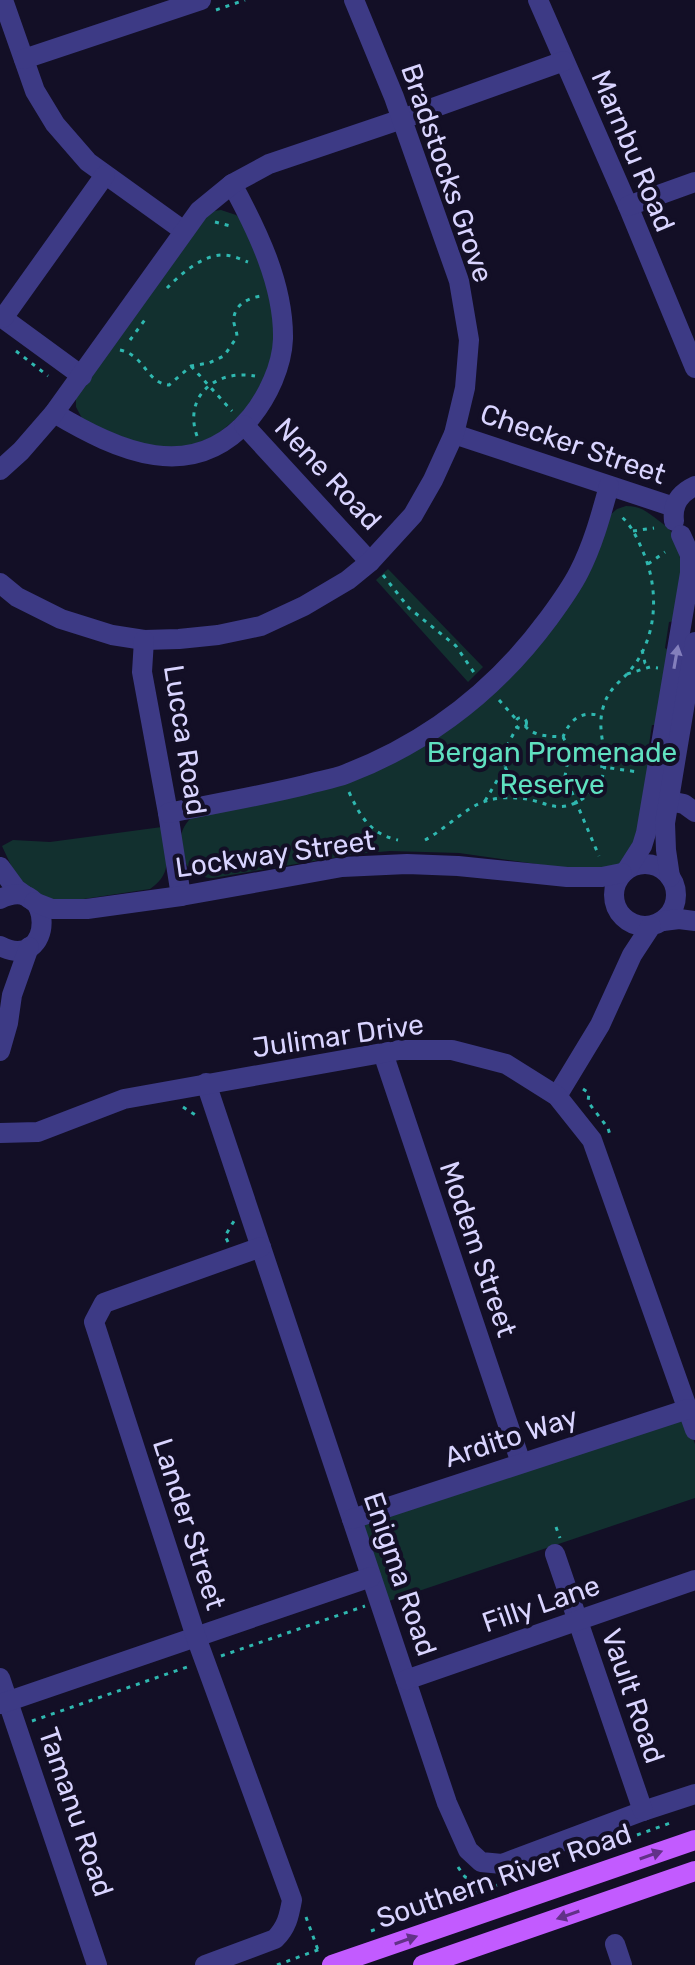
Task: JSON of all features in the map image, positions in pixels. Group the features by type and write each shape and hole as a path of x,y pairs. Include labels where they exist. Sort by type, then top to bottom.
{"main road":[{"name":"Southern River Road","path":"338,1959 695,1840"},
{"name":"Southern River Road","path":"423,1965 695,1871"}],"street":[{"path":"3,0 35,91 55,124 88,162 184,231"},
{"path":"24,59 201,0"},
{"name":"Bradstocks Grove","path":"0,583 17,597 61,619 112,635 144,640 218,635 261,626 376,567 413,515 454,434 465,388 469,340 459,281 402,119 354,0"},
{"name":"Marnbu Road","path":"538,0 695,336"},
{"name":"Marnbu Road","path":"552,0 695,368"},
{"path":"0,470 54,413 199,211 232,184 269,164 564,61"},
{"path":"82,376 1,317 105,175"},
{"path":"633,204 695,182"},
{"path":"54,413 100,439 131,451 165,457 203,451 231,436 237,417 256,411 271,386 280,356 282,322 276,290 262,249 232,184"},
{"name":"Nene Road","path":"237,417 376,567"},
{"name":"Checker Street","path":"454,434 609,486 688,489"},
{"path":"168,813 343,776 402,749 443,724 504,673 566,594 590,548 609,486"},
{"path":"621,978 623,947 614,888 642,846 646,833 690,573 688,539 676,527 674,517 688,489"},
{"name":"Lucca Road","path":"144,640 142,672 181,896"},
{"path":"557,1096 600,1025 621,978 657,923 673,908 676,892 665,833 695,642"},
{"path":"669,801 684,804 695,812"},
{"name":"Lockway Street","path":"0,899 21,895 52,909 87,909 181,896 342,867 407,864 567,877 602,877 625,871"},
{"path":"625,871 636,865 651,864 665,871 672,880 695,896"},
{"path":"0,867 16,889 32,901 42,914 42,929 12,995 0,1051"},
{"name":"Lockway Street","path":"567,877 599,893 619,911"},
{"name":"Lockway Street","path":"34,941 87,909"},
{"path":"619,911 631,923 641,926 679,919 695,921"},
{"path":"0,946 13,951 34,941"},
{"path":"0,952 12,995"},
{"name":"Julimar Drive","path":"0,1133 38,1132 124,1099 399,1050 452,1050 506,1064 557,1096 592,1140 695,1430"},
{"name":"Modem Street","path":"383,1053 521,1463"},
{"name":"Enigma Road","path":"206,1083 447,1803 468,1850 481,1862 502,1864 695,1794"},
{"name":"Lander Street","path":"205,1965 275,1939 289,1919 292,1900 196,1637 94,1322 104,1303 261,1247"},
{"name":"Ardito Way","path":"352,1519 688,1409"},
{"name":"Vault Road","path":"555,1554 643,1811"},
{"path":"4,1703 371,1577"},
{"name":"Filly Lane","path":"406,1680 695,1580"},
{"name":"Tamanu Road","path":"0,1678 4,1703 17,1726 97,1965"},
{"path":"615,1944 622,1965"}],"path":[{"path":"209,220 229,225 238,231"},
{"path":"162,294 179,277 203,261 222,255 248,262 246,253"},
{"path":"123,349 143,364 156,381 169,385 192,367 224,356 237,337 234,319 240,305 248,298 269,293"},
{"path":"118,350 123,349 142,326 150,310"},
{"path":"12,349 48,376"},
{"path":"192,367 237,417"},
{"path":"197,436 194,421 196,405 208,384 239,373 259,377 255,385"},
{"path":"617,513 633,531 653,582 654,608 649,635 627,674"},
{"path":"633,531 654,528"},
{"path":"648,564 665,552"},
{"path":"376,567 409,608 456,646 477,676"},
{"path":"642,650 645,663 650,667"},
{"path":"425,840 485,801 528,799 557,807 576,803 594,789 606,766 601,716 614,685 627,674 650,667 658,668"},
{"path":"505,706 517,719"},
{"path":"563,737 577,717 590,713 601,716"},
{"path":"517,719 524,718 525,726 538,735 563,737"},
{"path":"485,801 505,767 508,744 517,727 517,719"},
{"path":"517,727 525,726"},
{"path":"563,737 574,755 593,764 641,772"},
{"path":"574,755 565,776 599,856"},
{"path":"505,767 514,784 528,799"},
{"path":"345,784 364,820 382,836 398,840"},
{"path":"17,1726 365,1606"},
{"path":"583,1854 682,1818"},
{"path":"368,1932 510,1881"},
{"path":"277,1965 338,1959"}],"green space":[{"path":"214,211 236,215 246,224 268,289 276,328 272,363 247,410 215,436 189,446 152,448 84,422 76,407 76,397 193,227"},
{"name":"Bergan Promenade Reserve","path":"626,506 644,510 669,529 679,549 681,574 675,621 669,622 665,648 670,651 658,725 652,725 648,751 653,754 637,841 623,864 586,871 459,853 390,851 213,878 193,872 187,865 180,846 184,827 191,818 342,782 513,673 610,515"},
{"path":"388,569 483,667 468,682 376,580"},
{"path":"162,827 167,861 158,883 150,889 77,900 38,898 15,874 2,846 13,840 50,842"},
{"path":"685,1415 695,1444 695,1498 389,1601 362,1524"}]}
